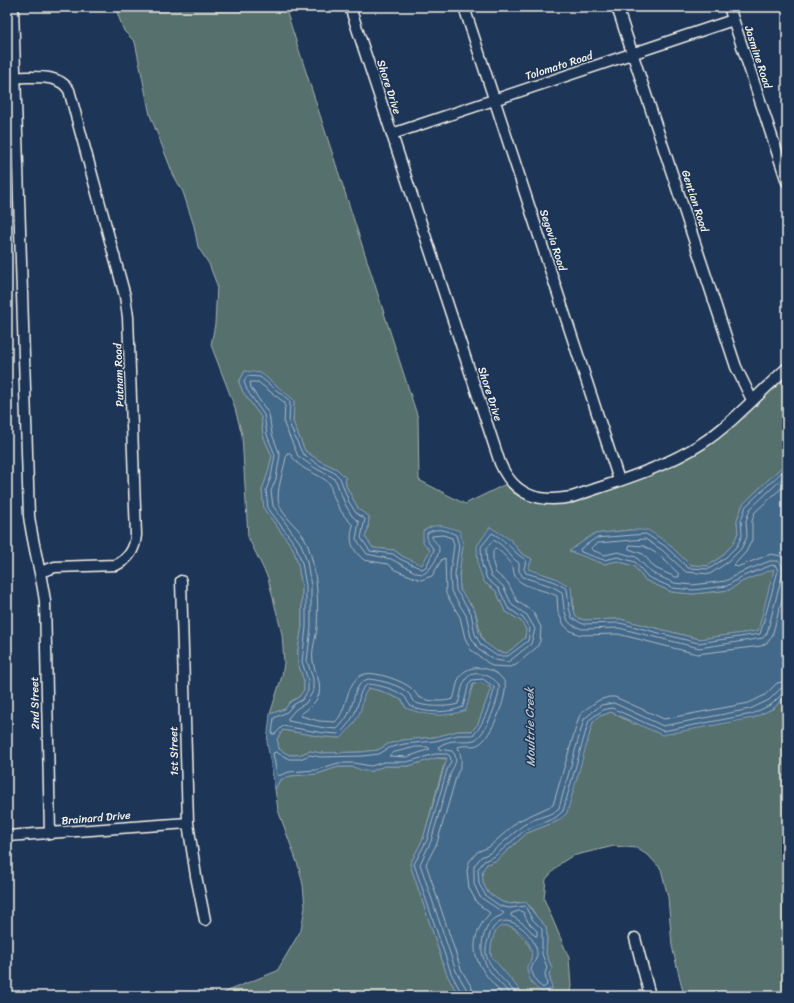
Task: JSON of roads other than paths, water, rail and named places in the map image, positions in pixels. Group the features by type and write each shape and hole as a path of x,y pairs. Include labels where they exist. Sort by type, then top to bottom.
{"street":[{"path":"13,7 29,498 33,544 40,572"},
{"name":"Shore Drive","path":"350,7 500,463 509,479 528,495 549,500 572,497 669,461 702,444 787,368"},
{"name":"Segovia Road","path":"464,7 619,480"},
{"name":"Gentian Road","path":"618,7 736,367 752,400"},
{"name":"Jasmine Road","path":"730,7 787,182"},
{"name":"Tolomato Road","path":"392,134 733,20"},
{"name":"Putnam Road","path":"15,77 56,79 65,84 69,90 125,296 130,339 136,535 133,549 122,562 116,565 56,567 40,572"},
{"name":"2nd Street","path":"40,572 45,601 50,834"},
{"name":"1st Street","path":"181,581 188,823 196,876 205,920"},
{"name":"Brainard Drive","path":"7,836 188,823"},
{"path":"635,938 650,996"}],"water":[{"name":"Moultrie Creek","path":"245,371 261,373 294,400 293,422 305,451 320,461 337,469 345,477 346,486 359,510 369,516 368,529 365,537 373,548 394,550 402,556 422,565 430,550 423,542 423,531 433,526 445,526 460,531 463,545 459,574 460,590 475,611 479,633 484,642 498,652 507,653 525,638 526,629 521,621 505,611 496,591 484,582 478,566 477,546 490,527 511,540 521,553 532,559 528,569 555,578 571,587 573,607 576,617 584,620 620,619 699,639 758,631 774,569 743,581 729,590 693,594 672,592 645,580 634,566 617,561 604,564 569,551 594,534 630,530 648,530 668,543 690,565 708,566 722,556 733,544 738,533 737,520 743,504 787,462 787,694 774,708 753,718 662,735 611,712 600,716 593,722 567,813 558,821 527,833 497,860 487,864 482,871 483,883 488,893 502,902 511,904 526,902 546,927 546,954 552,968 549,974 552,989 542,992 533,985 527,970 527,966 531,958 531,949 527,940 520,932 512,927 504,926 498,929 493,938 491,956 525,996 459,996 447,975 410,864 423,839 447,758 436,758 408,766 384,766 372,771 364,771 353,767 338,767 317,774 290,776 280,780 275,789 267,742 270,714 285,709 290,702 299,697 304,690 304,681 298,663 298,650 302,627 302,587 298,564 293,548 264,509 262,490 272,456 263,435 261,417 243,392 239,382","holes":["482,683 491,688 478,724 472,731 458,731 435,737 403,740 388,744 378,750 361,752 320,753 310,751 299,755 289,755 279,749 277,739 283,730 324,737 341,738 355,721 361,709 364,695 369,688 381,691 402,700 406,708 421,713 436,715 458,713 466,710 473,684"]}]}
